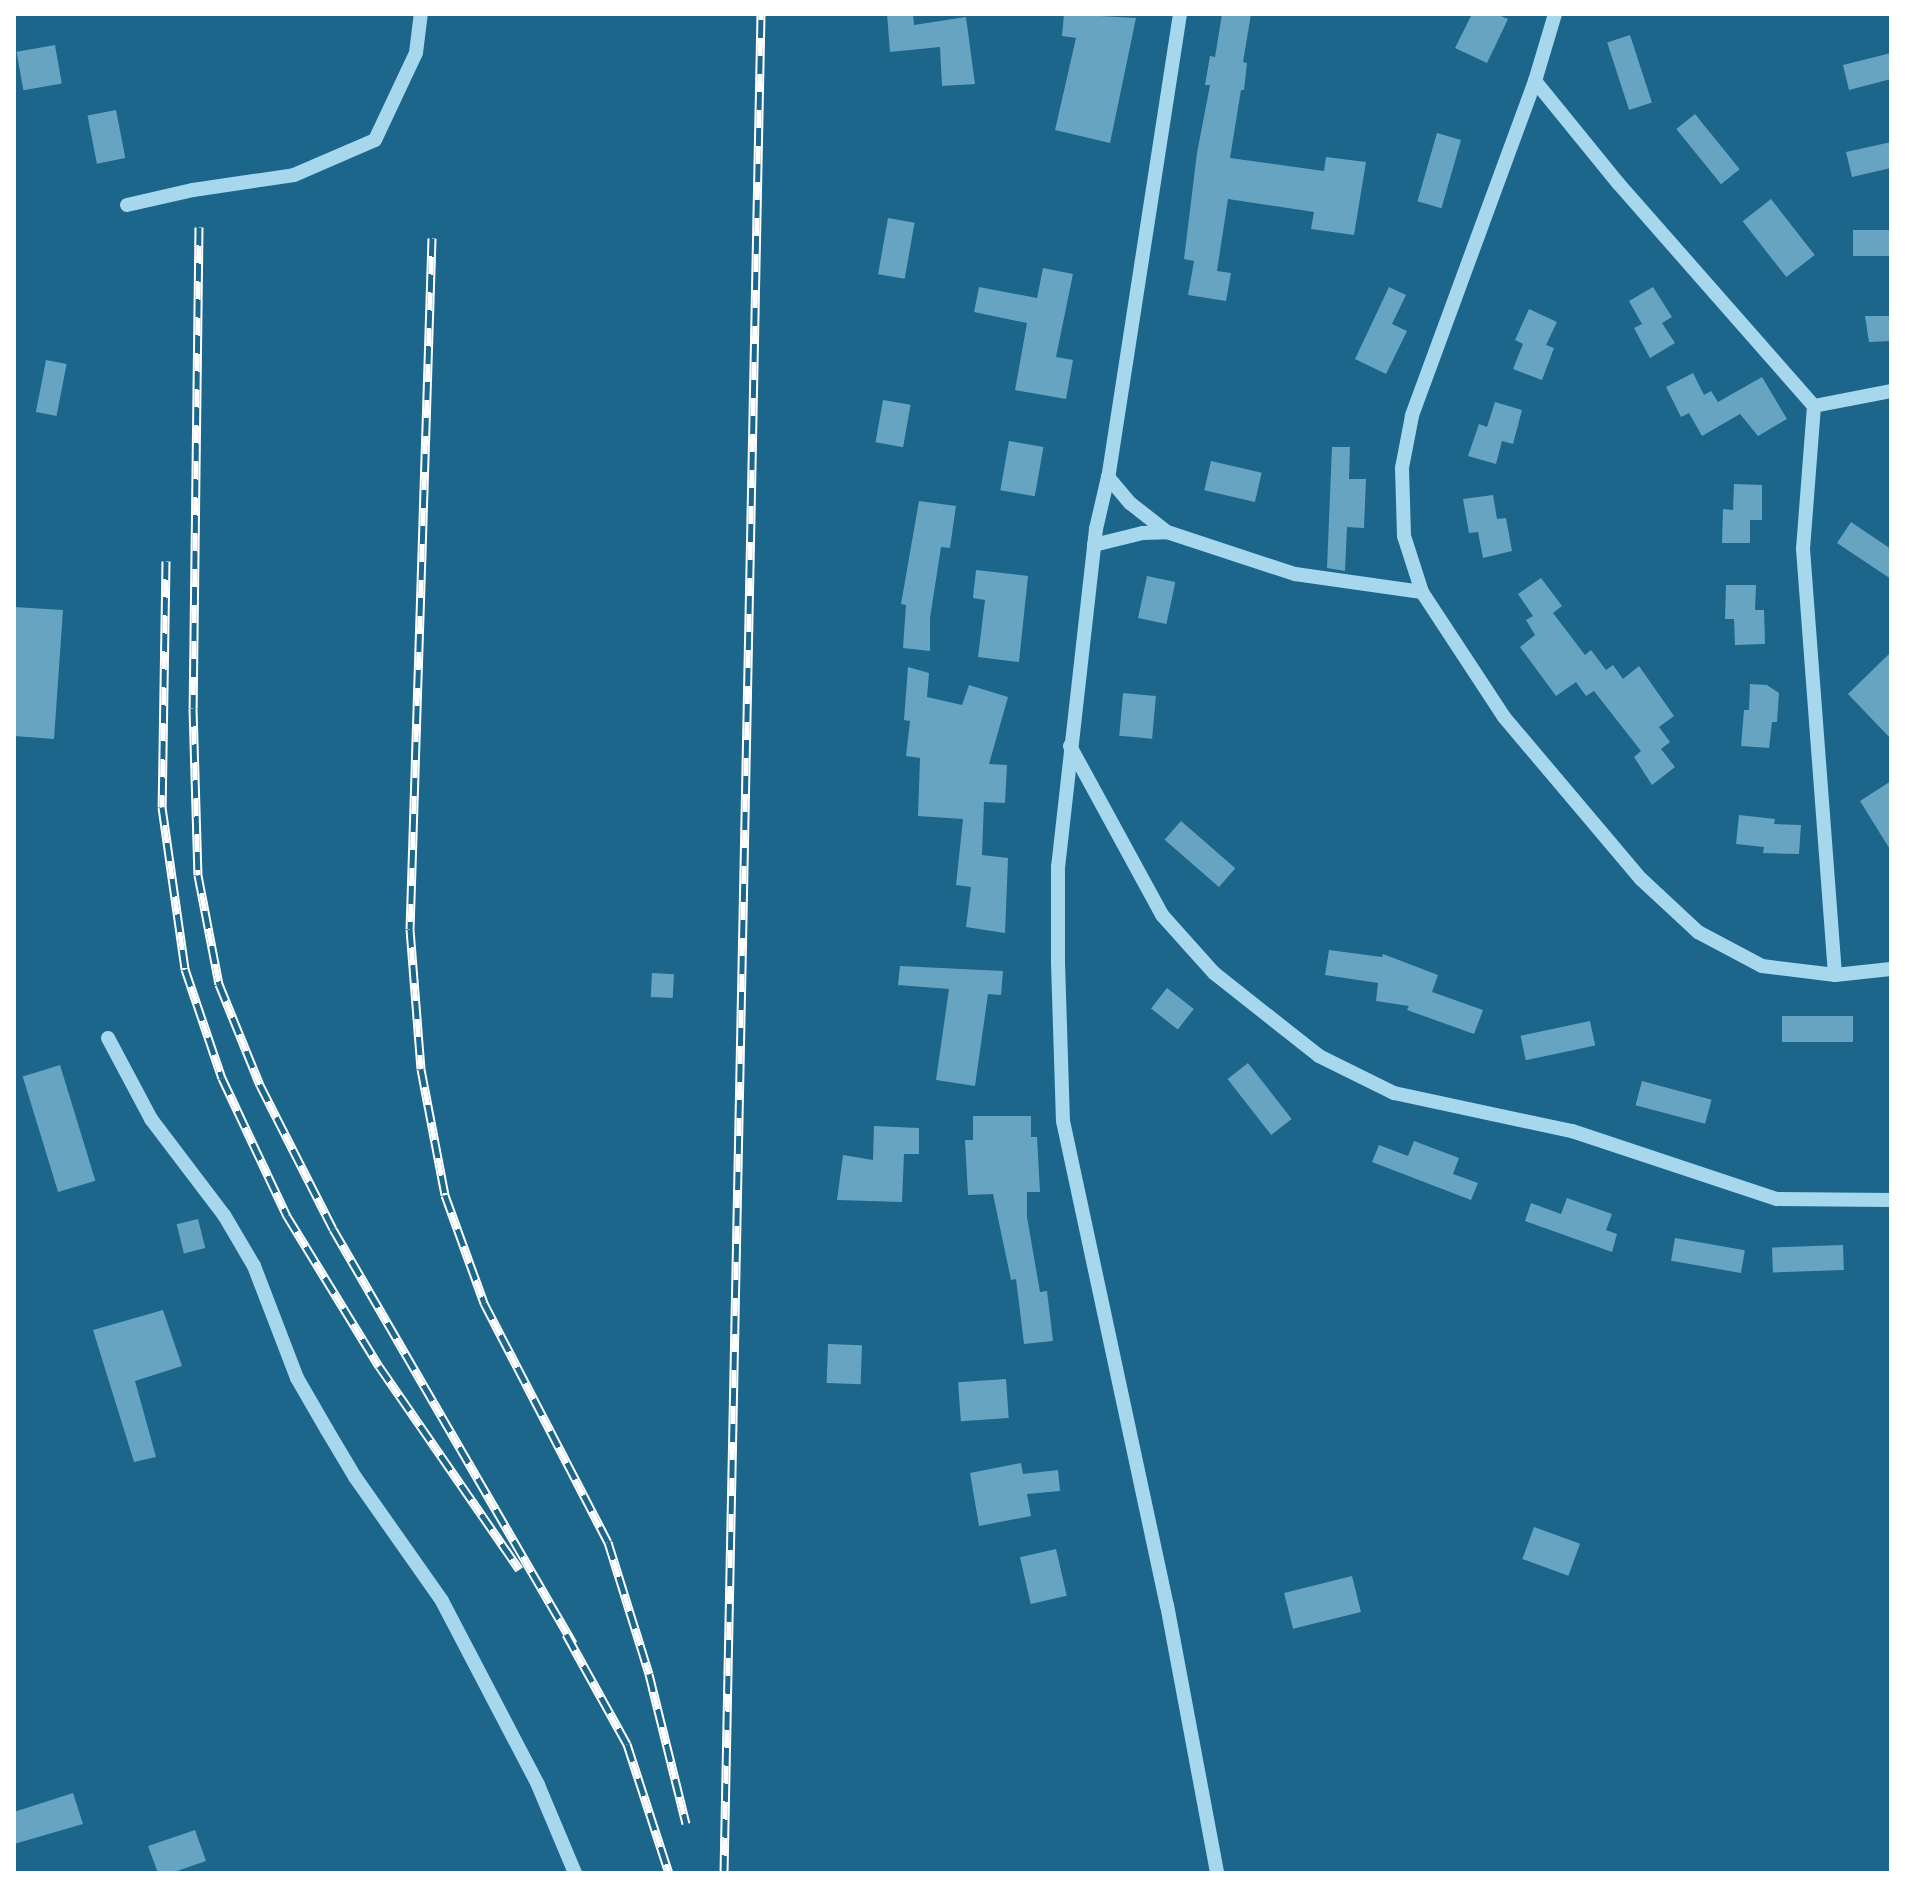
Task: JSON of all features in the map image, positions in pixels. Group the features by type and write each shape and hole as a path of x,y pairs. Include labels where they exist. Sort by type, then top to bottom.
{"street":[{"path":"127,205 193,190 294,175 375,140 416,53 421,14"},
{"path":"1180,14 1108,477 1094,545 1070,745 1058,866 1063,1121 1167,1605 1217,1873"},
{"path":"1555,14 1535,81 1412,416 1402,468 1404,536 1422,592 1504,717 1641,879 1698,932 1762,966 1835,975 1891,969"},
{"path":"1535,81 1618,183 1814,406 1803,549 1835,975"},
{"path":"1814,406 1891,391"},
{"path":"1108,477 1130,503 1167,532 1295,574 1422,592"},
{"path":"1094,545 1143,533 1167,532"},
{"path":"1070,745 1162,915 1214,973 1319,1056 1394,1093 1572,1131 1777,1199 1891,1200"},
{"path":"108,1038 151,1119 224,1215 254,1266 297,1378 334,1442 442,1601 538,1785 575,1873"}],"building":[{"path":"887,14 913,14 914,25 966,17 975,84 942,86 940,47 890,52"},
{"path":"1064,14 1136,18 1110,143 1055,130 1076,38 1062,36"},
{"path":"1222,14 1251,14 1243,62 1247,63 1244,90 1241,90 1230,158 1324,171 1326,157 1366,162 1354,235 1311,229 1314,212 1228,199 1217,271 1231,273 1226,301 1188,295 1194,261 1184,259 1197,153 1210,85 1205,85 1210,56 1215,57"},
{"path":"1472,14 1496,14 1508,19 1487,63 1455,48"},
{"path":"1630,35 1652,103 1629,110 1607,42"},
{"path":"55,45 62,83 23,90 17,52"},
{"path":"1891,53 1891,79 1849,90 1843,65"},
{"path":"116,110 125,158 97,164 88,116"},
{"path":"1695,114 1740,169 1721,184 1676,129"},
{"path":"1437,133 1461,140 1441,208 1417,201"},
{"path":"1891,142 1891,168 1852,177 1846,152"},
{"path":"1771,199 1815,255 1786,277 1743,221"},
{"path":"888,218 915,223 905,279 878,274"},
{"path":"1853,230 1891,230 1891,256 1853,256"},
{"path":"1043,268 1073,274 1056,357 1073,360 1066,399 1015,390 1027,323 974,312 979,287 1037,298"},
{"path":"1389,287 1406,295 1392,324 1407,331 1386,374 1355,359"},
{"path":"1653,287 1672,317 1662,323 1675,343 1650,358 1634,328 1642,324 1629,301"},
{"path":"1529,309 1557,322 1546,345 1554,348 1542,380 1513,369 1523,344 1515,340"},
{"path":"1865,316 1891,316 1891,341 1869,342"},
{"path":"46,360 67,364 57,416 36,412"},
{"path":"1693,373 1704,395 1711,391 1718,402 1762,377 1787,419 1758,436 1740,414 1702,436 1689,413 1681,417 1666,387"},
{"path":"883,400 911,405 903,447 876,442"},
{"path":"1495,402 1522,410 1513,444 1502,441 1496,464 1468,456 1479,424 1487,427"},
{"path":"1009,441 1043,447 1035,496 1000,490"},
{"path":"1332,447 1350,447 1349,479 1366,479 1364,528 1347,527 1345,571 1327,568"},
{"path":"1211,461 1262,473 1255,502 1204,490"},
{"path":"1734,484 1762,485 1762,520 1750,520 1750,543 1722,543 1723,509 1733,510"},
{"path":"1493,495 1497,519 1506,518 1512,551 1483,558 1478,532 1469,533 1463,499"},
{"path":"919,501 956,506 950,548 941,547 930,618 930,651 903,648 906,605 901,604"},
{"path":"1851,522 1891,549 1891,579 1837,543"},
{"path":"976,570 1028,576 1019,662 978,657 985,600 973,598"},
{"path":"1147,576 1175,582 1166,624 1138,618"},
{"path":"1541,578 1562,606 1553,613 1585,655 1591,650 1606,670 1613,665 1623,679 1639,666 1674,716 1659,727 1670,742 1661,749 1675,767 1652,785 1634,757 1641,751 1594,691 1586,696 1576,682 1556,696 1520,647 1535,635 1526,620 1533,616 1518,594"},
{"path":"1726,585 1756,585 1755,610 1764,610 1765,644 1735,645 1734,619 1725,619"},
{"path":"14,607 63,610 54,739 14,736"},
{"path":"1891,652 1891,739 1848,694"},
{"path":"908,667 929,673 927,697 962,705 969,685 1008,697 989,764 1007,765 1005,803 984,802 982,855 1008,858 1005,933 966,927 971,887 956,885 963,819 918,816 920,758 906,756 910,721 904,720"},
{"path":"1750,684 1767,685 1779,693 1777,722 1772,722 1769,748 1741,746 1744,710 1749,710"},
{"path":"1123,693 1156,696 1152,739 1119,736"},
{"path":"1891,781 1891,851 1860,801"},
{"path":"1739,815 1775,819 1774,824 1801,825 1799,854 1763,853 1764,847 1736,844"},
{"path":"1181,821 1235,868 1219,887 1165,840"},
{"path":"1329,950 1382,957 1383,954 1438,975 1432,992 1483,1010 1474,1034 1407,1010 1409,1006 1376,1001 1378,983 1325,975"},
{"path":"900,966 1003,971 1001,995 988,994 975,1086 936,1080 949,989 898,985"},
{"path":"652,973 674,974 673,998 651,997"},
{"path":"1167,988 1194,1009 1178,1029 1151,1008"},
{"path":"1782,1016 1853,1016 1853,1042 1782,1042"},
{"path":"1590,1021 1595,1045 1526,1060 1521,1036"},
{"path":"1248,1063 1292,1119 1271,1135 1228,1079"},
{"path":"60,1065 95,1181 58,1192 23,1076"},
{"path":"1642,1081 1712,1100 1705,1124 1636,1105"},
{"path":"973,1116 1031,1116 1031,1137 1037,1137 1040,1192 1027,1192 1027,1217 1040,1292 1047,1291 1053,1341 1024,1344 1016,1279 1011,1280 993,1194 968,1195 965,1140 973,1140"},
{"path":"874,1126 919,1128 919,1154 904,1154 902,1202 837,1200 843,1155 873,1160"},
{"path":"1414,1141 1459,1158 1453,1174 1478,1183 1471,1200 1372,1162 1379,1145 1408,1156"},
{"path":"1567,1198 1612,1214 1606,1230 1617,1234 1612,1252 1525,1221 1531,1203 1561,1214"},
{"path":"198,1219 205,1248 184,1253 177,1224"},
{"path":"1675,1238 1745,1250 1741,1273 1671,1261"},
{"path":"1843,1245 1844,1270 1773,1272 1772,1247"},
{"path":"163,1310 182,1366 135,1381 156,1457 134,1462 93,1330"},
{"path":"828,1344 862,1345 861,1384 827,1383"},
{"path":"1006,1379 1009,1418 961,1421 958,1382"},
{"path":"1021,1463 1023,1474 1058,1470 1060,1491 1027,1494 1031,1516 979,1526 970,1473"},
{"path":"1534,1527 1580,1544 1568,1576 1522,1559"},
{"path":"1056,1549 1067,1596 1031,1604 1020,1557"},
{"path":"1352,1576 1361,1612 1293,1629 1284,1593"},
{"path":"73,1793 83,1824 14,1844 14,1812"},
{"path":"195,1830 206,1861 171,1873 158,1873 148,1846"}],"railway":[{"path":"724,1873 761,14"},
{"path":"199,227 193,708 198,875 219,984 260,1085 333,1229 573,1643"},
{"path":"432,238 410,929 421,1069 445,1195 484,1303 608,1542 649,1674 686,1824"},
{"path":"166,561 162,807 185,969 222,1078 287,1216 379,1366 519,1569"},
{"path":"566,1634 627,1744 669,1873"}]}
